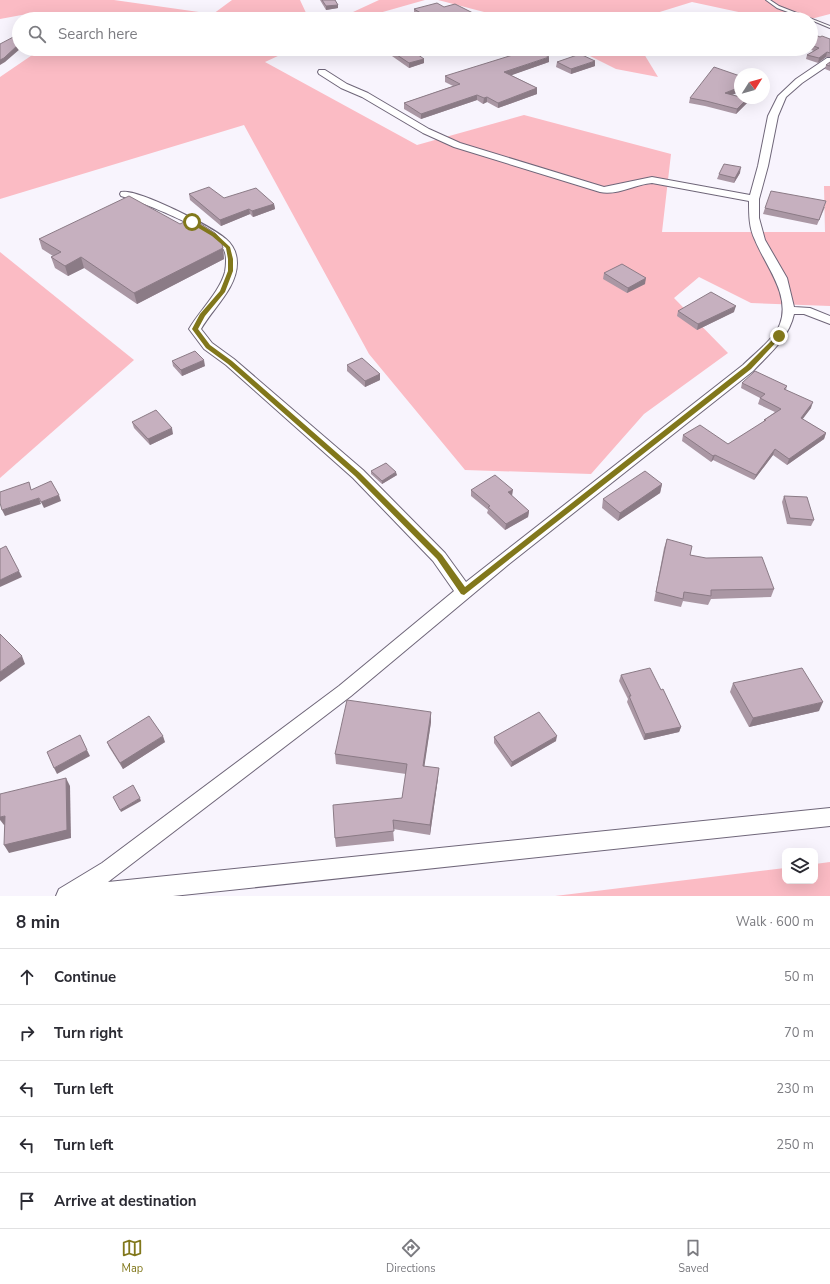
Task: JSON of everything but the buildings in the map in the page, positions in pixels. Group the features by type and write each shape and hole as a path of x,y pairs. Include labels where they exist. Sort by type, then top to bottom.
{"street":[{"path":"66,896 109,870 345,691 464,592 748,368 779,336 786,324 789,310 781,278 760,240 754,218 754,199 764,166 767,140 773,116 782,96 799,81 830,60"},
{"path":"322,72 344,86 365,95 426,131 457,145 604,190 614,190 643,180 652,180 754,199"},
{"path":"125,194 137,197 192,222 214,235 228,248 231,265 228,278 222,292 202,315 195,329 208,346 230,362 358,474 439,557 464,592"},
{"path":"789,310 806,311 830,320"},
{"path":"76,896 830,817"}],"lane":[{"path":"768,0 793,12"},
{"path":"818,22 830,26"}],"shaded area":[{"path":"0,0 114,0 199,12 12,12 12,17 0,19"},
{"path":"232,0 300,0 306,12 216,12"},
{"path":"379,0 425,0 383,12 353,12"},
{"path":"438,0 830,0 830,14 818,17 818,12 738,12 692,2 660,12 484,12"},
{"path":"31,56 278,56 265,62 417,145 524,115 671,154 662,232 825,232 824,186 830,186 830,306 751,303 699,277 674,298 728,353 644,414 591,474 465,470 369,354 244,125 0,199 0,77"},
{"path":"590,56 645,56 658,77 616,69"},
{"path":"0,252 134,360 0,478"},
{"path":"830,862 830,896 555,896 782,868 782,884 818,884 818,864"}],"route":[{"path":"192,222 214,235 228,248 231,259 231,271 222,292 202,315 195,329 208,346 230,362 358,474 439,557 464,592 748,368 779,336"}]}
